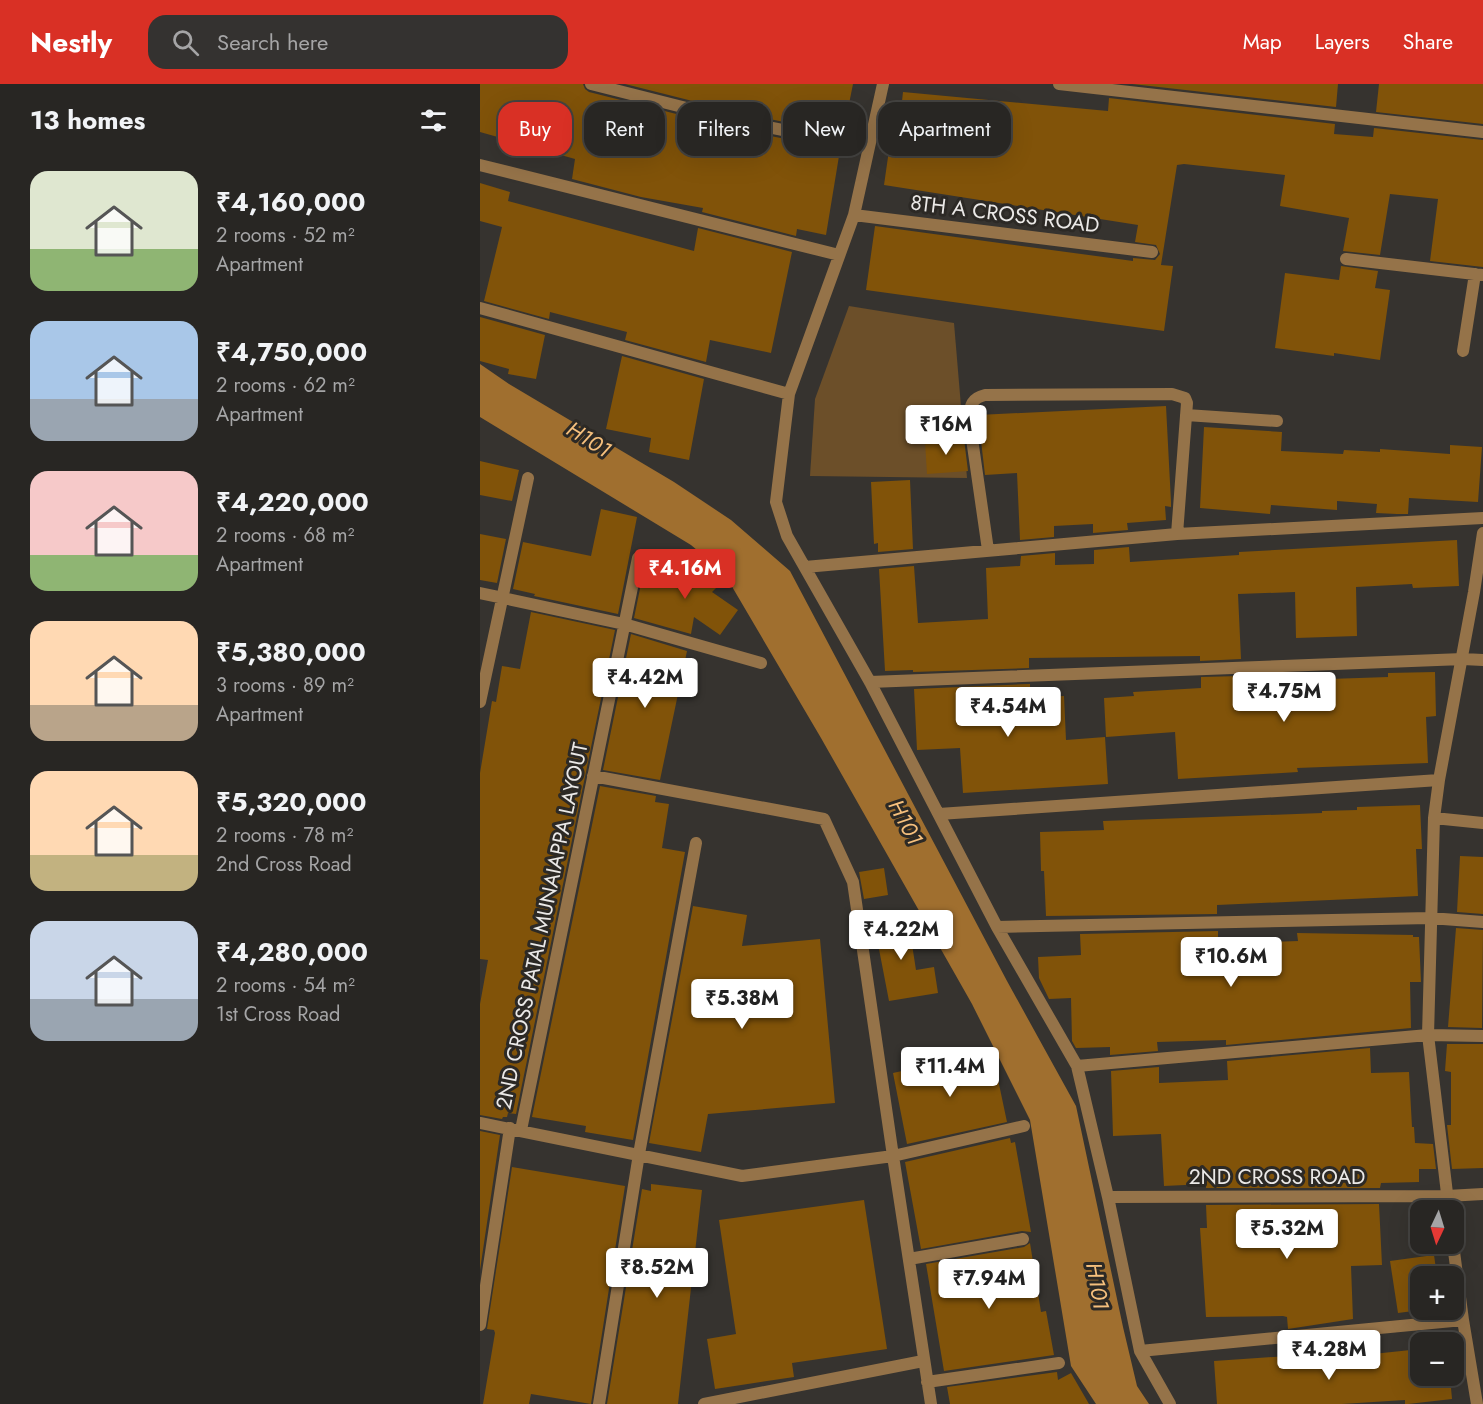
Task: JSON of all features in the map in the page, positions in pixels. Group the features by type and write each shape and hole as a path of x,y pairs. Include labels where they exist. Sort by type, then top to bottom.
{"street":[{"path":"591,84 738,121 868,147"},
{"path":"883,84 854,215 789,394 776,502 787,536 870,682 997,927 1077,1066 1108,1197 1140,1351 1170,1404"},
{"path":"1059,84 1483,132"},
{"path":"480,165 839,255"},
{"name":"8TH A CROSS ROAD","path":"854,215 1152,252"},
{"path":"1346,260 1479,274 1463,351"},
{"path":"480,308 789,394"},
{"path":"988,550 969,418 972,401 985,394 1172,394 1185,398 1187,403 1177,534"},
{"path":"1186,415 1277,421"},
{"path":"480,702 528,478"},
{"path":"805,567 1177,534 1483,518"},
{"path":"1448,1200 1428,1035 1434,818 1439,780 1463,658 1479,592 1483,533"},
{"name":"2ND CROSS PATAL MUNAIAPPA LAYOUT","path":"480,1325 515,1129 593,777 638,558"},
{"path":"480,593 624,624 761,663"},
{"path":"870,682 1463,658 1483,660"},
{"path":"593,777 824,819 853,882 931,1404"},
{"path":"939,814 1439,780"},
{"path":"1434,818 1483,823"},
{"path":"599,1404 639,1154 696,843"},
{"path":"997,927 1430,918 1483,922"},
{"path":"1077,1066 1428,1035 1483,1036"},
{"path":"480,1123 742,1176 893,1156 1024,1126"},
{"name":"2ND CROSS ROAD","path":"1108,1197 1483,1194"},
{"path":"909,1258 1023,1239"},
{"path":"1140,1351 1463,1320 1477,1404"},
{"path":"704,1404 923,1361"},
{"path":"927,1382 1059,1363"}],"shaded area":[{"path":"849,306 954,323 967,478 810,476 815,399"}],"water":[{"name":"H101","path":"480,364 509,384 674,482 731,520 790,571 1007,981 1076,1106 1137,1386 1149,1404 1096,1404 1071,1366 1030,1120 972,1004 724,573 691,545 480,417"}],"building":[{"path":"480,84 583,84 589,92 629,102 584,102 584,156 665,156 665,111 677,114 677,156 771,156 771,136 783,138 783,156 839,156 826,235 797,229 796,236 702,212 703,208 641,197 572,179 575,159 564,156 572,156 572,102 498,102 498,137 480,132"},
{"path":"625,84 853,84 849,102 783,102 783,122 771,119 771,102 696,102"},
{"path":"1132,84 1338,84 1336,107"},
{"path":"1379,84 1483,84 1483,124 1376,112"},
{"path":"903,92 1011,102 902,102"},
{"path":"1109,98 1335,124 1334,134 1373,137 1374,128 1483,140 1483,267 1430,261 1438,199 1390,194 1380,255 1343,251 1349,218 1280,206 1285,175 1177,165 1161,265 1173,266 1164,331 866,290 875,226 1133,261 1133,258 1155,260 1160,254 1156,245 1135,242 1138,225 884,185 888,156 1011,156 1011,102 1108,111"},
{"path":"480,183 510,192 508,201 694,251 698,228 792,252 771,353 710,340 706,362 625,340 627,332 550,312 549,319 484,301 502,227 480,221"},
{"path":"1341,266 1378,271 1375,288 1390,290 1380,360 1275,348 1285,273 1339,280"},
{"path":"480,317 545,335 536,379 508,374 509,369 480,361"},
{"path":"622,356 704,379 689,460 649,452 651,438 606,429"},
{"path":"1166,406 1171,507 1165,506 1166,520 1127,523 1128,530 1093,533 1093,524 1054,526 1054,537 1020,540 1017,473 985,475 978,415"},
{"path":"1204,427 1282,432 1281,451 1343,454 1344,450 1380,452 1380,449 1450,454 1450,445 1482,447 1478,502 1409,498 1408,514 1376,513 1377,504 1337,501 1337,510 1271,505 1270,514 1200,508"},
{"path":"964,439 968,471 927,474 925,441"},
{"path":"480,461 519,470 512,501 480,495"},
{"path":"910,480 913,549 878,552 878,543 874,544 871,482"},
{"path":"601,509 637,517 618,614 534,596 535,594 513,589 523,542 591,556"},
{"path":"480,534 506,539 497,583 480,580"},
{"path":"1457,540 1459,586 1413,588 1412,584 1356,587 1357,636 1296,638 1295,592 1238,594 1241,659 1200,661 1200,656 1029,658 1029,668 885,671 879,569 914,566 918,623 988,619 986,568 1020,566 1021,556 1055,553 1055,565 1094,564 1094,550 1129,547 1130,562 1239,555 1239,552"},
{"path":"693,555 721,583 712,592 738,610 720,635 694,617 691,634 634,618 642,579 664,584"},
{"path":"531,612 615,630 516,1114 508,1113 507,1117 502,1119 480,1115 480,1004 488,960 480,959 480,773 492,701 496,702 502,666 520,669"},
{"path":"631,634 687,651 660,780 603,770"},
{"path":"1435,672 1436,716 1426,717 1428,763 1297,768 1298,772 1178,779 1175,732 1106,737 1104,698 1134,696 1133,692 1201,688 1201,677 1241,676 1241,682 1388,677 1388,673"},
{"path":"1030,684 1030,698 1064,696 1066,740 1105,737 1108,784 963,793 960,748 917,750 914,689"},
{"path":"600,786 656,796 655,802 669,804 662,848 685,852 633,1140 585,1132 586,1126 532,1117"},
{"path":"1420,805 1422,849 1416,849 1418,896 1217,905 1217,914 1046,916 1040,832 1104,830 1103,821 1322,813 1322,811 1357,810 1357,807"},
{"path":"1460,856 1483,857 1483,914 1457,912"},
{"path":"884,868 888,895 864,899 859,872"},
{"path":"693,906 747,915 742,946 820,939 835,1103 708,1114 701,1152 649,1143"},
{"path":"902,913 906,938 911,938 916,970 934,967 938,993 889,1001 873,918"},
{"path":"1456,928 1483,930 1482,1028 1448,1027"},
{"path":"1218,931 1218,944 1298,941 1297,933 1413,935 1413,937 1419,937 1421,982 1410,982 1411,1028 1226,1045 1226,1040 1157,1042 1158,1051 1110,1055 1110,1047 1076,1048 1072,1041 1071,998 1049,999 1039,978 1038,957 1081,955 1080,934"},
{"path":"1447,1044 1483,1044 1483,1168 1452,1169 1447,1125 1451,1125 1451,1072 1445,1071"},
{"path":"1370,1048 1371,1073 1409,1072 1415,1143 1433,1144 1436,1169 1419,1169 1419,1182 1381,1183 1380,1188 1206,1188 1206,1184 1164,1186 1161,1134 1113,1136 1111,1071 1159,1067 1159,1083 1228,1080 1227,1061"},
{"path":"992,1051 1007,1122 907,1144 893,1073"},
{"path":"480,1131 500,1135 480,1270"},
{"path":"1010,1138 1011,1143 1015,1142 1031,1232 1022,1231 921,1249 905,1162"},
{"path":"512,1167 625,1186 591,1404 531,1394 529,1404 483,1404 495,1333 494,1330 487,1329"},
{"path":"651,1184 702,1190 678,1404 607,1404 642,1189 651,1191"},
{"path":"864,1200 887,1349 792,1363 794,1377 715,1389 707,1339 736,1334 719,1220"},
{"path":"1379,1204 1382,1265 1351,1266 1353,1319 1288,1329 1287,1317 1283,1316 1206,1317 1200,1228 1207,1228 1206,1205"},
{"path":"1030,1243 1041,1312 1046,1311 1054,1355 944,1371 926,1264 1024,1247"},
{"path":"1434,1255 1436,1266 1410,1266 1410,1311 1398,1313 1390,1261"},
{"path":"1410,1350 1410,1386 1451,1386 1452,1399 1408,1404 1405,1404 1405,1400 1342,1404 1217,1404 1214,1361 1287,1356 1288,1363"},
{"path":"1057,1372 1058,1380 1071,1373 1089,1404 950,1404 947,1387"}]}
